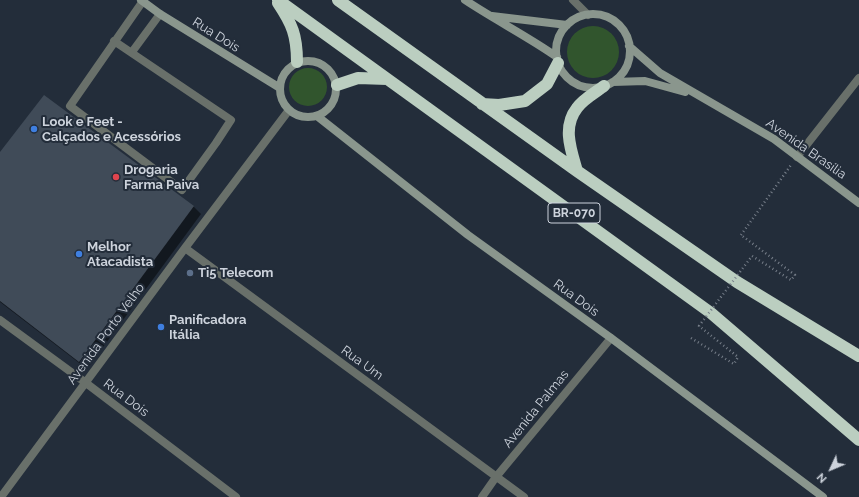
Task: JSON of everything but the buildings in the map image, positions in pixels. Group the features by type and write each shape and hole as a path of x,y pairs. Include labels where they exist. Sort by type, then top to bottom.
{"highway":[{"path":"277,0 290,22 297,44 297,62"},
{"name":"BR-070","path":"277,0 711,312 859,440"},
{"name":"BR-070","path":"338,0 482,104 737,282 859,356"},
{"path":"482,104 499,105 525,101 547,84 557,60"},
{"path":"337,86 358,78 387,79"},
{"path":"577,171 569,143 569,124 577,107 608,84"}],"main road":[{"name":"Rua Dois","path":"142,0 160,14 280,88"},
{"path":"465,0 488,16 542,46 557,60 564,73 571,81 582,86 593,88 608,84 621,75 629,56 629,46 626,35 619,26 610,19 599,15 588,15 576,18 567,25 560,34 557,45 557,60"},
{"path":"488,16 567,25"},
{"name":"Avenida Brasília","path":"629,46 660,73 774,139 859,203"},
{"path":"315,60 330,70 337,86 335,98 328,109 317,116 302,117 289,110 282,100 280,88 284,72 297,62 315,60"},
{"name":"Avenida Brasília","path":"608,84 645,81 695,94"},
{"name":"Rua Dois","path":"317,116 468,235 611,338 823,497"}],"street":[{"path":"114,41 231,120 182,190 70,106 114,41 142,0"},
{"path":"574,0 588,15"},
{"path":"132,52 160,14"},
{"path":"798,156 859,78"},
{"name":"Avenida Porto Velho","path":"1,497 289,110"},
{"name":"Rua Um","path":"185,248 524,497"},
{"name":"Rua Dois","path":"0,320 236,497"},
{"name":"Avenida Palmas","path":"482,497 496,477 611,338"}],"path":[{"path":"691,338 734,364 738,357 699,326 752,256 791,280 795,275 741,235 798,156"}],"green space":[{"path":"593,26 607,30 615,38 619,52 615,66 607,74 593,78 579,74 571,66 567,52 571,38 579,30"},
{"path":"308,68 318,71 324,77 327,87 324,97 318,103 308,106 298,103 292,97 289,87 292,77 298,71"}],"place":[{"name":"Look e Feet - Calçados e Acessórios","path":"34,129"},
{"name":"Drogaria Farma Paiva","path":"116,177"},
{"name":"Melhor Atacadista","path":"79,254"},
{"name":"Ti5 Telecom","path":"190,273"},
{"name":"Panificadora Itália","path":"161,327"}]}
